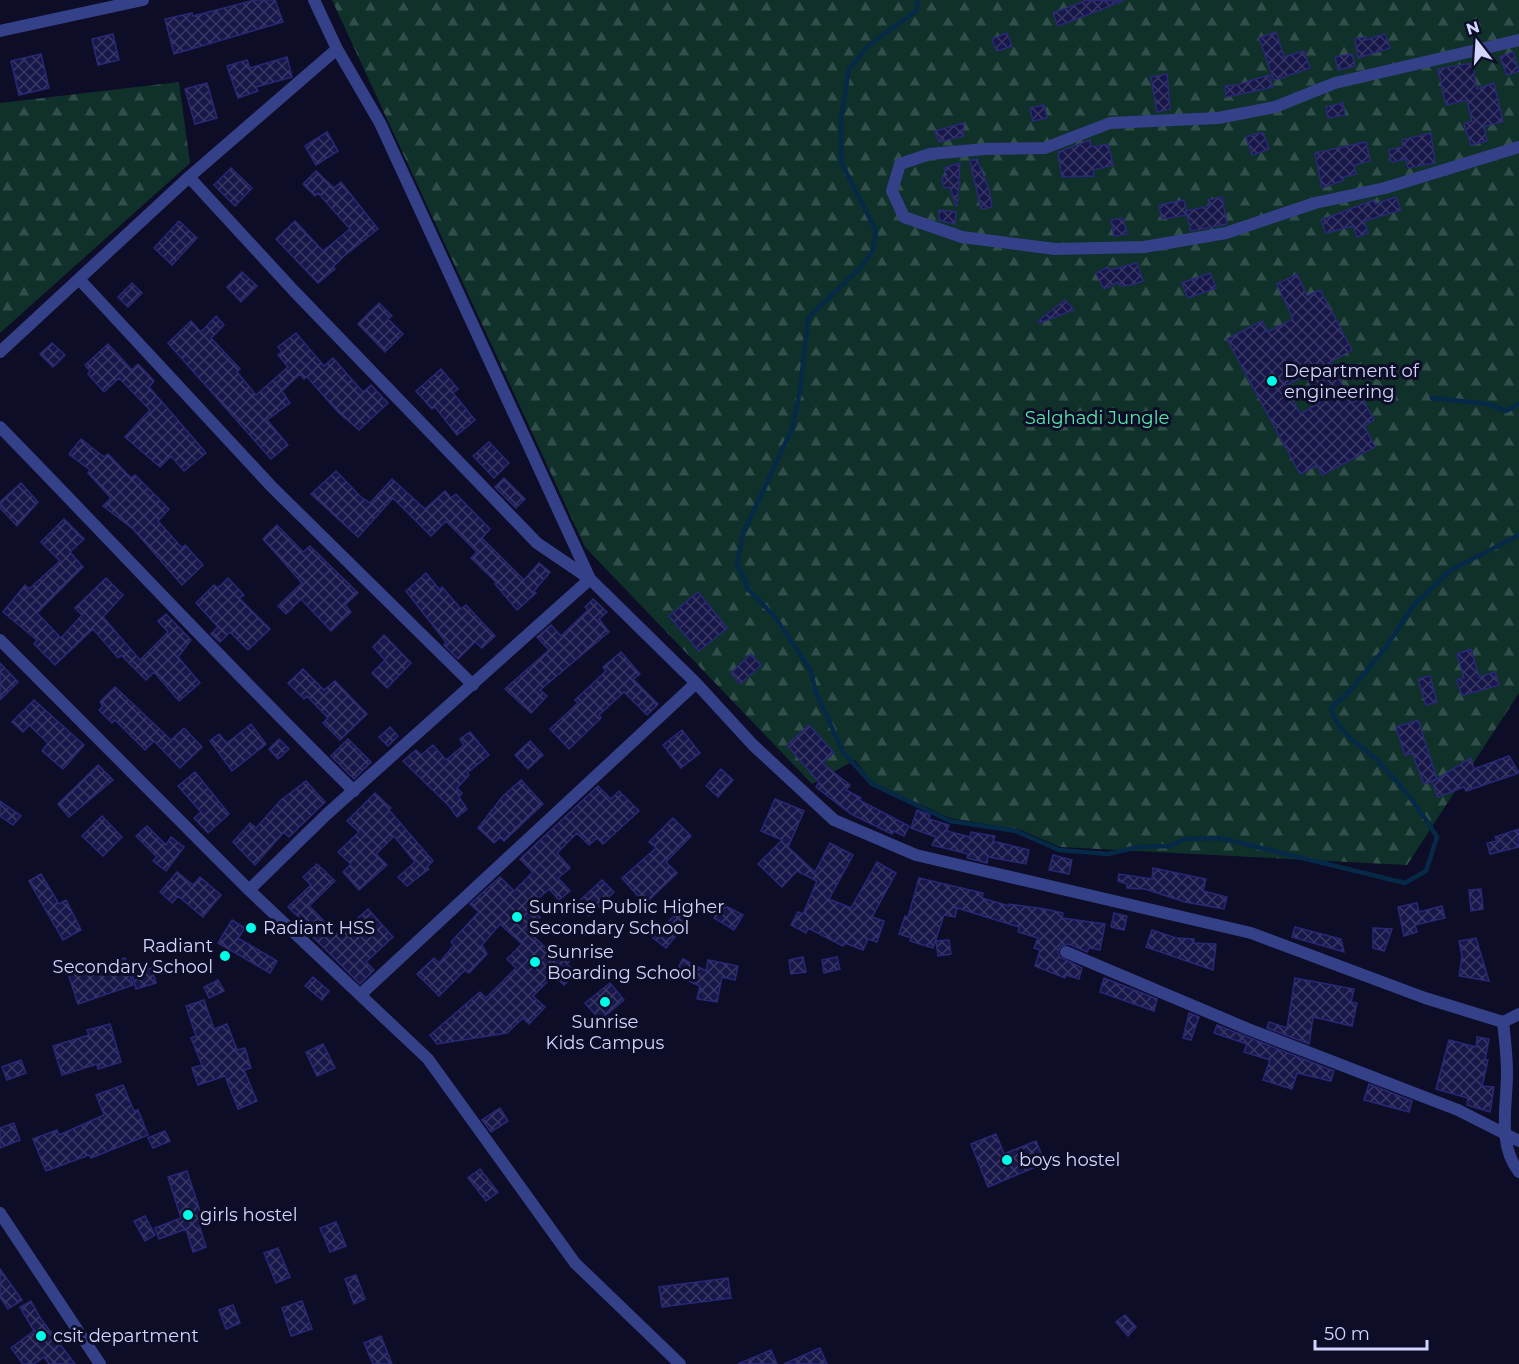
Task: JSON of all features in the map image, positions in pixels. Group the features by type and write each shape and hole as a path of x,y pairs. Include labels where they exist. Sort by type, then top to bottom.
{"street":[{"path":"0,31 143,0"},
{"path":"314,0 338,49 380,123 590,579"},
{"path":"1519,39 1335,82 1275,107 1218,118 1110,123 1045,148 985,149 930,154 900,164 892,190 904,217 962,237 1055,249 1144,247 1226,233 1315,202 1385,188 1519,147"},
{"path":"0,352 189,177 338,49"},
{"path":"189,177 302,299 529,535 590,579 696,683 753,745 834,820 916,855 1251,933 1425,998 1503,1022 1519,1014"},
{"path":"79,279 272,488 473,685"},
{"path":"0,427 165,596 254,693 354,791"},
{"path":"249,890 354,791 590,579"},
{"path":"0,640 249,890 428,1059 575,1263 680,1364"},
{"path":"360,995 696,683"},
{"path":"1066,952 1248,1029 1458,1110 1505,1136 1519,1141"},
{"path":"1503,1022 1513,1074 1505,1136 1512,1163 1519,1172"},
{"path":"0,1213 100,1364"}],"green space":[{"name":"Salghadi Jungle","path":"332,0 1519,0 1519,693 1407,865 1060,847 1021,830 950,818 872,782 855,760 812,784 585,547"},
{"path":"179,82 190,163 0,333 0,103"}],"building":[{"path":"255,0 275,0 283,22 174,54 165,19 192,13 193,16"},
{"path":"1088,0 1123,1 1058,26 1053,13"},
{"path":"1276,32 1284,57 1304,51 1310,68 1274,80 1259,38"},
{"path":"1007,33 1012,46 997,51 992,39"},
{"path":"113,34 119,60 98,65 92,39"},
{"path":"1385,34 1390,48 1358,58 1355,39 1366,37 1366,40"},
{"path":"1513,52 1519,71 1507,75 1500,57"},
{"path":"41,54 49,88 19,95 11,61"},
{"path":"1352,54 1355,66 1338,70 1335,57"},
{"path":"287,57 292,77 256,87 258,91 238,98 227,66 247,60 250,68"},
{"path":"1472,63 1477,89 1494,83 1503,122 1484,126 1487,141 1471,145 1464,124 1472,121 1467,100 1446,105 1438,69"},
{"path":"1167,74 1170,109 1157,112 1151,77"},
{"path":"1269,75 1273,87 1226,97 1225,86 1237,85"},
{"path":"207,83 217,118 195,124 185,89"},
{"path":"1343,103 1345,115 1328,118 1326,107"},
{"path":"1044,105 1047,118 1033,121 1030,108"},
{"path":"964,123 963,136 939,142 935,131"},
{"path":"327,132 338,151 316,165 305,146"},
{"path":"1263,133 1269,149 1252,155 1246,137"},
{"path":"1431,133 1435,163 1408,168 1406,159 1391,162 1389,150 1403,147 1402,140"},
{"path":"1090,140 1091,147 1108,144 1113,165 1093,170 1094,176 1062,177 1058,152"},
{"path":"1366,142 1370,161 1354,165 1356,174 1343,177 1344,180 1322,188 1315,153"},
{"path":"977,159 989,190 992,207 981,209 970,161"},
{"path":"960,163 956,206 950,187 944,188 942,177 947,176 944,168"},
{"path":"231,168 252,188 235,206 214,185"},
{"path":"316,171 334,188 341,182 378,229 344,256 333,267 335,269 318,283 276,239 295,221 323,251 350,229 318,193 315,196 303,184"},
{"path":"1222,197 1227,224 1191,231 1186,211 1210,206 1208,200"},
{"path":"1396,197 1401,210 1364,221 1368,233 1357,237 1353,226 1326,233 1321,220 1374,200 1375,204"},
{"path":"1184,200 1187,215 1162,219 1159,205"},
{"path":"939,210 956,212 955,224 939,220"},
{"path":"1123,218 1127,234 1114,236 1111,220"},
{"path":"179,221 197,238 172,265 154,248"},
{"path":"1137,263 1143,281 1131,285 1120,286 1118,282 1104,289 1096,273 1108,267 1110,270"},
{"path":"242,272 257,286 241,302 227,287"},
{"path":"1210,273 1216,288 1188,298 1182,283"},
{"name":"Department of engineering","path":"1297,274 1307,296 1320,290 1352,350 1330,362 1352,403 1362,398 1374,420 1364,426 1375,447 1322,475 1317,465 1300,474 1227,339 1262,321 1268,332 1293,319 1277,284","holes":["1305,375 1320,403 1300,414 1285,386"]},
{"path":"132,283 142,293 128,307 118,297"},
{"path":"1065,300 1074,310 1039,323 1038,321"},
{"path":"379,303 392,316 388,319 403,334 385,352 358,324"},
{"path":"216,316 224,325 211,338 240,369 237,372 256,395 288,367 278,355 282,352 278,347 296,333 324,366 333,358 363,392 371,385 388,403 359,430 339,413 307,377 304,379 300,374 282,391 290,403 267,420 288,445 271,459 168,343 191,321 201,332"},
{"path":"52,343 65,355 53,367 40,354"},
{"path":"108,344 132,370 138,364 154,381 149,387 206,453 184,471 171,456 160,467 125,437 150,410 119,378 104,392 88,374 90,371 85,365"},
{"path":"441,369 458,389 453,393 475,420 457,435 435,407 432,409 416,391"},
{"path":"81,439 104,457 108,454 131,478 135,475 169,509 158,521 182,548 185,545 203,565 182,585 133,529 103,506 111,498 88,473 90,470 69,454"},
{"path":"489,442 509,463 494,478 473,456"},
{"path":"336,471 362,498 370,503 392,479 425,509 445,491 451,498 456,494 490,529 482,538 524,580 539,563 550,572 534,591 536,593 517,610 495,584 497,583 471,558 477,552 446,521 431,536 393,498 358,537 311,494"},
{"path":"504,478 525,499 516,508 495,487"},
{"path":"21,483 38,502 17,526 0,508 0,502"},
{"path":"64,519 84,539 70,552 83,567 37,613 61,638 82,615 75,608 106,578 123,595 103,617 140,660 168,632 158,621 166,614 191,640 178,657 200,683 179,701 154,672 146,680 121,655 118,658 93,629 55,665 34,644 37,640 3,612 25,585 29,589 60,561 41,542"},
{"path":"277,525 303,552 310,546 358,593 345,605 351,612 331,631 301,599 286,614 278,606 302,583 263,539"},
{"path":"426,573 440,590 442,587 461,609 466,605 495,636 482,648 475,642 458,659 444,645 446,642 406,591"},
{"path":"228,578 244,595 239,598 270,629 248,650 230,632 220,642 211,634 218,627 196,603 214,585 218,588"},
{"path":"698,592 727,628 699,651 669,616"},
{"path":"593,599 607,612 599,619 609,632 540,690 547,696 531,713 505,689 549,650 537,637 551,625 561,636 588,610 585,607"},
{"path":"384,635 411,663 387,688 372,673 385,660 373,647"},
{"path":"1471,649 1479,677 1495,672 1499,685 1464,695 1461,694 1457,680 1464,678 1457,654"},
{"path":"621,652 640,674 633,679 658,704 647,715 624,692 599,715 601,718 569,749 550,729 578,703 575,700 606,671 603,667"},
{"path":"751,654 761,665 740,684 731,673"},
{"path":"0,663 18,682 0,700"},
{"path":"303,669 324,690 335,681 367,714 340,740 323,723 328,718 307,696 304,699 288,683"},
{"path":"1430,676 1437,702 1426,705 1418,679"},
{"path":"115,687 171,740 184,728 202,747 180,768 154,741 145,750 115,720 112,723 99,710 103,706 100,702"},
{"path":"34,700 84,745 63,769 42,751 48,743 29,725 23,732 12,722"},
{"path":"1418,720 1437,779 1424,784 1412,753 1405,755 1396,727"},
{"path":"251,724 266,744 232,771 210,741 219,734 227,743"},
{"path":"809,725 834,753 822,763 850,785 846,790 861,798 859,800 909,826 904,836 894,831 892,834 851,814 816,787 819,782 787,745"},
{"path":"390,727 398,736 388,746 379,737"},
{"path":"682,730 700,753 681,768 663,745"},
{"path":"470,732 489,755 467,773 469,775 457,788 462,793 459,797 467,809 457,817 449,806 403,761 416,750 421,755 433,745 446,760 464,745 460,739"},
{"path":"279,739 289,749 278,759 269,749"},
{"path":"348,739 371,762 354,779 331,756"},
{"path":"530,741 543,755 528,769 515,755"},
{"path":"1509,756 1519,773 1466,791 1464,787 1438,797 1432,782 1471,758 1474,769"},
{"path":"98,765 113,780 69,817 58,804"},
{"path":"721,769 733,780 718,797 706,786"},
{"path":"195,772 229,814 208,833 194,818 201,812 178,786"},
{"path":"521,780 543,804 504,841 500,837 494,843 478,828 503,796"},
{"path":"306,781 325,802 289,837 284,832 255,865 233,842 250,823 256,828 281,800"},
{"path":"598,786 611,799 619,791 639,811 603,844 597,838 589,845 577,833 557,853 570,868 558,878 570,891 559,900 549,889 529,907 540,917 528,931 554,956 560,949 571,959 567,964 576,973 564,985 554,975 533,996 545,1007 529,1024 523,1018 507,1033 437,1044 430,1035 480,992 486,998 516,968 507,959 522,944 500,924 482,945 487,954 469,973 465,970 439,996 417,974 434,958 439,963 454,945 451,942 479,912 470,904 500,877 514,891 533,872 520,859"},
{"path":"375,793 391,808 389,810 433,861 427,867 429,869 407,886 398,877 415,862 394,836 376,854 387,865 359,890 343,872 351,864 338,852 359,832 347,821"},
{"path":"775,799 804,811 788,847 815,872 830,843 853,855 829,899 851,908 877,862 896,873 872,917 884,921 877,942 868,939 863,950 845,943 843,946 808,928 806,933 791,925 798,912 803,914 817,881 797,871 782,887 758,864 782,840 761,831"},
{"path":"0,801 21,816 13,825 0,816"},
{"path":"917,810 930,815 929,819 949,825 947,831 970,837 971,832 995,836 993,841 1029,850 1026,864 988,857 987,863 967,858 968,854 932,845 936,837 911,828"},
{"path":"102,816 122,837 103,856 82,836"},
{"path":"673,818 691,836 666,862 677,873 645,904 622,878 656,848 649,842"},
{"path":"147,826 166,845 171,837 184,847 166,871 153,861 157,857 136,836"},
{"path":"1519,829 1519,847 1490,854 1487,843 1497,841 1495,837"},
{"path":"1053,855 1072,860 1069,874 1049,870"},
{"path":"317,864 335,881 309,906 335,932 339,935 368,909 393,937 366,962 374,970 360,984 305,929 308,926 288,907 311,885 303,877"},
{"path":"1153,868 1206,879 1203,891 1227,897 1224,909 1185,902 1145,889 1127,888 1127,884 1118,881 1119,874 1152,879"},
{"path":"177,872 193,885 200,877 221,895 203,917 178,896 172,903 160,892"},
{"path":"41,874 59,904 66,900 81,930 63,940 29,881"},
{"path":"919,878 983,893 982,898 1009,906 1009,904 1045,909 1063,913 1062,918 1105,924 1100,950 1089,948 1087,952 1069,944 1061,946 1058,952 1060,957 1082,968 1079,979 1066,975 1065,978 1035,966 1040,950 1034,948 1038,938 1018,932 1019,927 957,908 955,917 944,915 933,948 910,941 911,938 899,934 905,916 908,917"},
{"path":"602,880 614,892 589,916 577,903"},
{"path":"1481,889 1483,909 1471,911 1469,890"},
{"path":"688,901 697,910 666,948 653,938"},
{"path":"1417,903 1419,912 1442,906 1445,918 1415,925 1417,932 1404,936 1398,907"},
{"path":"722,904 743,915 734,930 714,918"},
{"path":"1114,913 1127,916 1124,930 1111,927"},
{"path":"232,920 245,928 238,938 277,961 270,973 218,943"},
{"path":"1295,927 1341,939 1344,952 1292,937"},
{"path":"1373,928 1392,929 1384,951 1373,948"},
{"path":"1152,930 1176,938 1194,939 1194,943 1216,944 1213,970 1146,947"},
{"path":"1476,938 1489,981 1459,976 1462,956 1459,941"},
{"path":"949,940 951,954 938,956 936,941"},
{"path":"803,957 806,972 791,974 789,960"},
{"path":"837,957 840,969 824,973 822,960"},
{"path":"125,958 133,985 78,1004 67,970 90,963 92,968"},
{"path":"683,959 706,971 708,960 738,966 735,980 722,977 717,1002 697,999 700,986 674,975"},
{"path":"152,968 156,983 136,989 132,974"},
{"path":"313,977 329,991 322,1000 305,986"},
{"path":"1104,978 1157,999 1154,1011 1100,992"},
{"path":"1295,978 1354,989 1351,1002 1357,1003 1352,1026 1313,1017 1309,1044 1267,1028 1269,1022 1287,1028"},
{"path":"218,980 224,991 209,998 204,987"},
{"name":"Sunrise Kids Campus","path":"610,983 624,1000 600,1020 585,1003"},
{"path":"204,1000 214,1029 227,1024 237,1050 245,1048 251,1068 244,1070 257,1101 238,1109 225,1076 198,1085 192,1068 202,1065 191,1038 196,1036 186,1006"},
{"path":"1189,1013 1199,1017 1191,1040 1183,1038"},
{"path":"110,1024 121,1062 98,1069 97,1064 62,1075 53,1046 89,1035 87,1030"},
{"path":"1217,1025 1334,1071 1331,1081 1297,1073 1292,1089 1263,1080 1270,1060 1244,1052 1247,1044 1214,1033"},
{"path":"1477,1037 1489,1039 1485,1060 1488,1060 1482,1086 1494,1087 1490,1112 1467,1105 1468,1098 1436,1089 1449,1040 1476,1047"},
{"path":"323,1044 335,1068 317,1076 306,1052"},
{"path":"21,1060 26,1073 7,1080 2,1067"},
{"path":"1369,1084 1412,1101 1409,1112 1364,1100"},
{"path":"123,1085 134,1111 138,1110 148,1135 91,1158 89,1155 46,1171 33,1139 57,1130 59,1135 104,1115 96,1095"},
{"path":"500,1108 508,1121 491,1132 482,1120"},
{"path":"14,1123 20,1140 0,1148 0,1128"},
{"path":"165,1131 170,1141 153,1148 148,1138"},
{"name":"boys hostel","path":"996,1134 1004,1154 1036,1141 1045,1163 988,1187 971,1144"},
{"path":"480,1169 498,1192 486,1201 468,1178"},
{"path":"187,1171 204,1223 199,1225 206,1247 193,1252 186,1229 159,1239 155,1228 181,1218 168,1177"},
{"path":"145,1216 155,1235 145,1241 134,1221"},
{"path":"336,1222 346,1246 330,1252 320,1228"},
{"path":"278,1248 290,1277 276,1283 264,1253"},
{"path":"0,1269 22,1300 8,1309 0,1297"},
{"path":"356,1275 365,1299 354,1304 345,1279"},
{"path":"728,1278 731,1298 662,1307 659,1287"},
{"name":"csit department","path":"31,1301 41,1319 75,1364 49,1364 44,1357 34,1364 23,1364 11,1348 34,1331 20,1307"},
{"path":"302,1301 312,1329 291,1336 282,1308"},
{"path":"233,1305 240,1323 226,1329 219,1310"},
{"path":"1125,1315 1136,1327 1128,1336 1116,1322"},
{"path":"381,1336 392,1364 373,1364 364,1343"},
{"path":"820,1348 827,1364 784,1364"},
{"path":"771,1350 777,1364 738,1364"}],"waterway":[{"path":"918,0 916,11 869,45 849,69 841,119 841,162 876,231 873,250 862,266 808,318 800,391 792,429 743,534 737,563 749,590 775,617 811,671 815,690 843,752 872,784 950,821 1016,831 1059,850 1108,854 1138,847 1171,846 1185,839 1220,838 1405,883 1426,871 1437,837 1396,780 1339,725 1331,708 1350,691 1386,647 1413,606 1451,570 1519,535"},
{"path":"1432,398 1489,404 1506,411 1519,404"}],"place":[{"name":"Department of engineering","path":"1272,381"},
{"name":"Sunrise Public Higher Secondary School","path":"517,917"},
{"name":"Radiant HSS","path":"251,928"},
{"name":"Radiant Secondary School","path":"225,956"},
{"name":"Sunrise Boarding School","path":"535,962"},
{"name":"Sunrise Kids Campus","path":"605,1002"},
{"name":"boys hostel","path":"1007,1160"},
{"name":"girls hostel","path":"188,1215"},
{"name":"csit department","path":"41,1336"}]}
